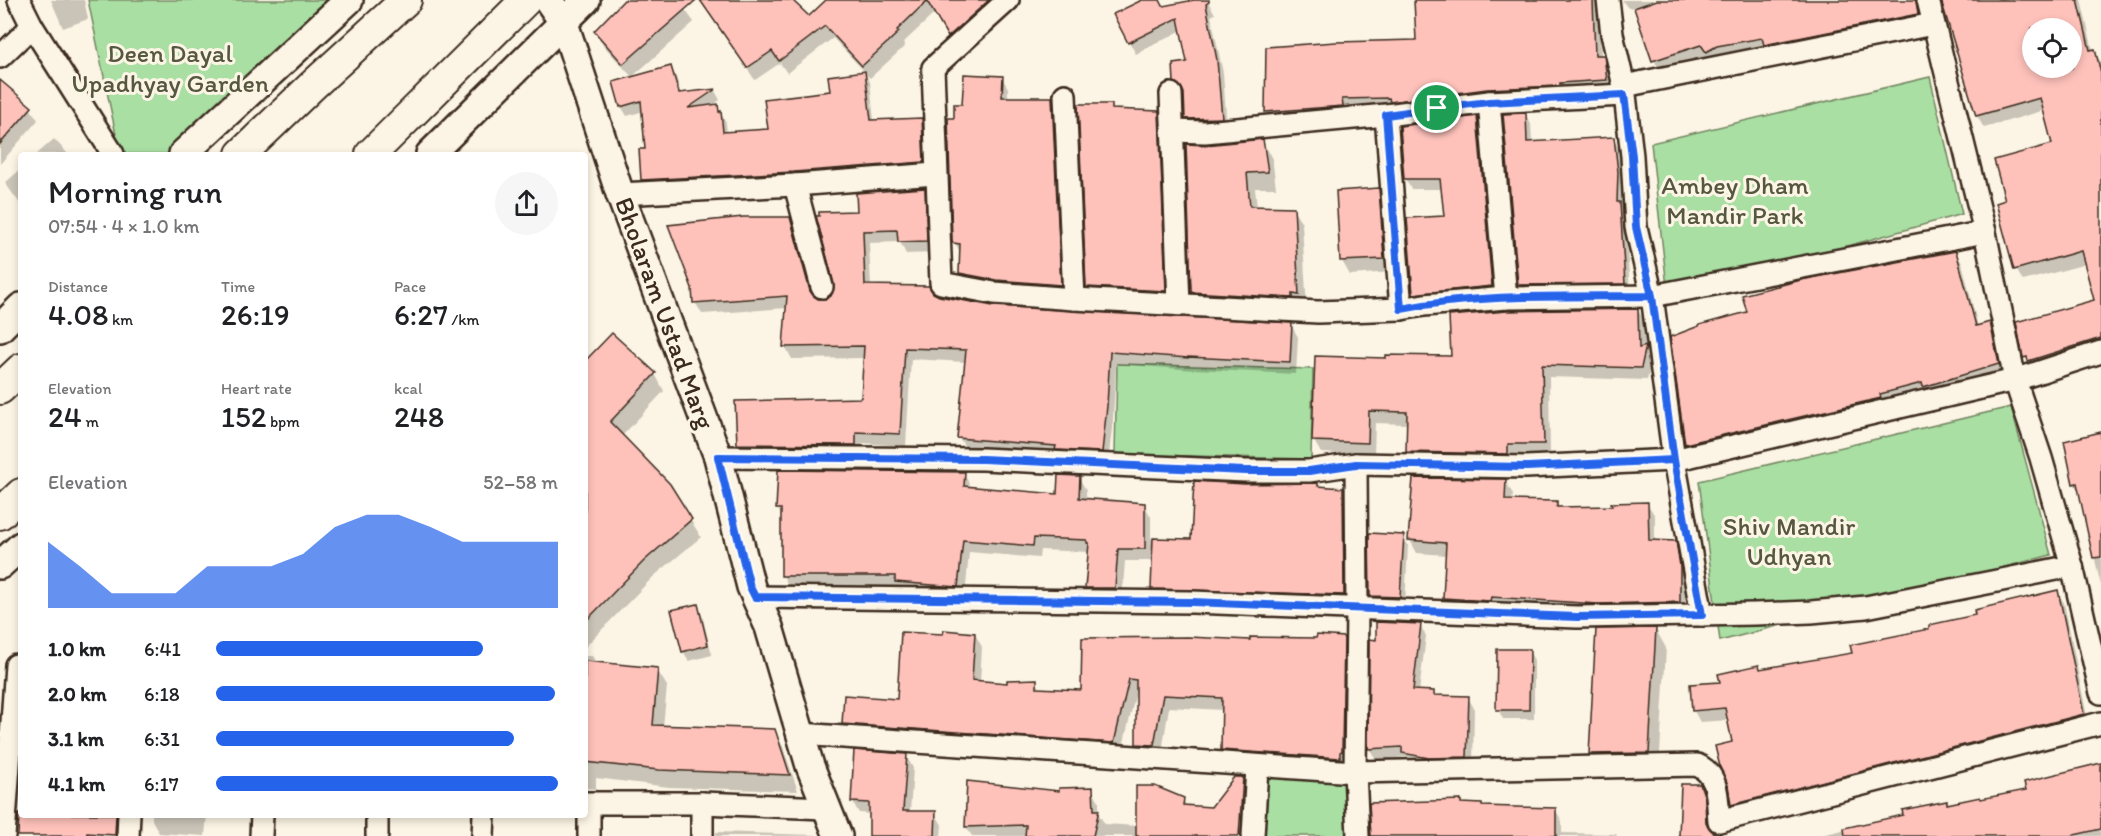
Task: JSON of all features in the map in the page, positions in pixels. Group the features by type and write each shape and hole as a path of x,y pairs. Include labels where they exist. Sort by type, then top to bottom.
{"main road":[{"path":"243,152 406,0"},
{"path":"373,152 526,0"},
{"path":"0,389 18,372"},
{"path":"0,514 18,497"}],"street":[{"path":"19,0 32,26 112,152"},
{"path":"185,152 349,0"},
{"name":"Bholaram Ustad Marg","path":"548,0 564,23 620,194 718,457 750,587 769,627 800,734 838,836"},
{"path":"432,152 586,0"},
{"path":"1008,0 933,68 935,174 941,283 994,293 1179,305 1318,312 1401,309 1506,298 1652,296 1985,232"},
{"path":"1608,0 1612,34 1624,90 1632,156 1636,227 1652,296 1674,460 1702,615"},
{"path":"1928,0 1985,232 2015,380 2041,458 2072,566 2101,693"},
{"path":"1172,131 1205,132 1624,90 1933,24"},
{"path":"0,57 32,26"},
{"path":"1171,94 1179,305"},
{"path":"1065,95 1074,299"},
{"path":"1489,102 1506,298"},
{"path":"1386,115 1401,309"},
{"path":"620,194 795,185 935,174"},
{"path":"795,185 822,287"},
{"path":"0,328 18,310"},
{"path":"718,457 983,459 1245,471 1309,471 1356,464 1527,467 1674,460 2015,380 2101,352"},
{"path":"1356,464 1355,772 1358,836"},
{"path":"0,565 18,549"},
{"path":"755,597 1192,602 1577,617 1702,615 1811,612 1866,607 2072,566"},
{"path":"4,836 12,664"},
{"path":"800,734 1355,772 1697,765 1705,768 1715,780 1720,829 2101,723"},
{"path":"1253,836 1257,767"},
{"path":"588,803 702,803 826,808"},
{"path":"702,803 702,836"},
{"path":"128,836 129,818"},
{"path":"261,836 262,818"},
{"path":"377,818 377,836"},
{"path":"483,836 484,818"},
{"path":"588,818 589,836"}],"green space":[{"name":"Deen Dayal Upadhyay Garden","path":"88,0 355,0 173,152 120,152"},
{"name":"Ambey Dham Mandir Park","path":"1930,77 1962,214 1668,296 1651,143"},
{"path":"1117,364 1313,369 1311,459 1115,454"},
{"name":"Shiv Mandir Udhyan","path":"2011,407 2051,555 1720,641 1699,481"},
{"path":"1264,775 1350,775 1350,836 1265,836"}],"building":[{"path":"624,0 696,0 623,64 594,31"},
{"path":"700,0 792,0 809,16 826,0 989,0 948,37 927,1 897,30 899,32 862,66 825,26 779,61 772,51 747,68"},
{"path":"1142,0 1160,0 1163,6 1194,0 1209,0 1206,4 1217,60 1222,118 1185,119 1184,93 1181,87 1174,82 1173,64 1187,62 1178,18 1128,43 1113,14"},
{"path":"1414,0 1593,0 1595,55 1604,55 1607,80 1560,83 1560,86 1487,89 1390,102 1389,98 1342,99 1343,106 1265,112 1266,47 1416,40"},
{"path":"1657,0 1916,0 1918,14 1764,45 1762,38 1717,46 1706,52 1701,45 1652,61 1634,8"},
{"path":"1941,0 2078,0 2090,50 2095,49 2101,73 2101,338 2028,361 2027,357 2023,358 2016,322 2094,300 2081,251 2014,270 1996,203 2005,200 1994,160 2052,144 2040,98 1976,116"},
{"path":"671,66 679,93 716,89 688,108 718,104 723,132 768,129 764,99 830,91 828,76 865,71 871,120 922,118 924,162 641,180 639,149 645,149 641,101 620,107 613,82"},
{"path":"964,74 1003,76 1002,97 1052,97 1061,285 996,280 959,273 960,244 953,243 952,240 948,118 954,118 954,104 962,104"},
{"path":"0,80 32,107 0,144"},
{"path":"1078,104 1112,104 1112,109 1159,111 1166,291 1086,287"},
{"path":"1526,113 1527,142 1614,137 1618,172 1617,202 1620,202 1625,284 1518,285 1503,114"},
{"path":"1477,116 1492,286 1413,294 1407,218 1444,216 1440,179 1404,179 1400,126"},
{"path":"1263,139 1268,172 1247,173 1250,206 1294,207 1299,295 1293,294 1293,298 1191,292 1186,144 1206,145"},
{"path":"925,188 927,241 898,242 897,230 863,231 865,285 929,286 933,293 939,296 993,306 1292,323 1290,362 1110,352 1102,452 1055,450 1056,446 957,438 966,350 905,348 900,434 856,432 856,445 737,444 735,401 861,398 864,346 783,347 787,296 693,303 692,288 668,225 743,217 790,217 810,291 818,299 825,299 831,296 834,284 816,216 819,216 819,212 857,211 856,193"},
{"path":"1379,188 1384,259 1340,261 1336,191"},
{"path":"1956,251 1976,326 1990,322 1999,364 1923,387 1922,383 1880,394 1881,398 1685,444 1670,337 1699,325 1747,312 1742,295 1801,280"},
{"path":"1638,309 1639,348 1646,346 1641,368 1542,365 1544,444 1508,444 1508,454 1406,452 1407,412 1369,411 1368,443 1312,441 1315,356 1386,358 1386,355 1451,356 1449,316 1507,311"},
{"path":"612,333 656,373 610,422 670,484 692,519 644,561 588,619 588,358"},
{"path":"2101,432 2101,557 2093,558 2077,483 2073,484 2064,441"},
{"path":"778,470 965,472 964,486 1057,494 1058,475 1080,476 1079,498 1145,503 1145,549 1118,549 1115,588 1085,588 1089,543 1087,540 1034,538 1033,546 963,540 958,587 895,582 895,576 781,576 781,509 776,509"},
{"path":"1413,478 1506,479 1505,500 1557,501 1557,507 1612,506 1611,503 1648,502 1649,540 1676,541 1680,566 1680,602 1598,604 1491,597 1490,601 1443,598 1446,543 1408,540"},
{"path":"1194,481 1245,484 1318,483 1318,486 1343,488 1344,595 1151,589 1153,538 1191,539"},
{"path":"1369,533 1404,535 1400,597 1370,596"},
{"path":"2058,590 2084,714 1731,805 1728,785 1720,767 1715,746 1732,742 1725,708 1692,711 1690,684 1720,682 1718,674 1759,665 1760,669 1852,653 1850,645 1929,629 1929,625 1975,615 1974,610"},
{"path":"698,604 708,645 682,652 671,610"},
{"path":"1376,622 1421,624 1413,690 1434,691 1434,695 1469,696 1467,757 1429,758 1402,753 1402,747 1368,749 1369,639 1376,640"},
{"path":"1656,628 1649,753 1589,754 1596,629"},
{"path":"944,630 975,633 972,680 1007,683 1007,680 1037,679 1037,688 1081,690 1082,638 1188,637 1250,640 1250,637 1316,638 1317,635 1344,637 1340,758 1221,750 1222,698 1163,695 1154,745 1136,744 1136,680 1129,679 1114,743 842,724 844,695 897,699 901,632 943,634"},
{"path":"1497,649 1530,649 1529,710 1496,710"},
{"path":"588,661 658,668 653,725 775,729 790,775 659,770 588,762"},
{"path":"854,750 907,754 903,811 936,811 935,836 869,836 869,803 851,802"},
{"path":"2101,763 2101,829 2070,836 1845,836 1844,828 1903,815 1902,810 2026,790 2024,782"},
{"path":"1234,777 1243,777 1239,836 1136,836 1136,786 1155,786 1184,798 1183,805 1211,807"},
{"path":"967,781 1059,791 1059,788 1093,787 1094,810 1099,810 1093,836 1025,836 1026,825 965,827"},
{"path":"1681,784 1700,784 1705,798 1706,823 1713,832 1713,836 1679,836"},
{"path":"1461,800 1461,803 1482,804 1482,806 1556,808 1556,836 1371,836 1369,803"},
{"path":"19,818 116,818 115,835 87,833 86,836 18,836"}],"route":[{"path":"1437,108 1386,115 1401,309 1506,298 1652,296 1663,378 1674,460 1702,615 1577,617 1192,602 755,597 750,587 718,457 983,459 1245,471 1309,471 1356,464 1527,467 1674,460 1652,296 1636,227 1632,156 1624,95 1489,102 1437,108"}]}
